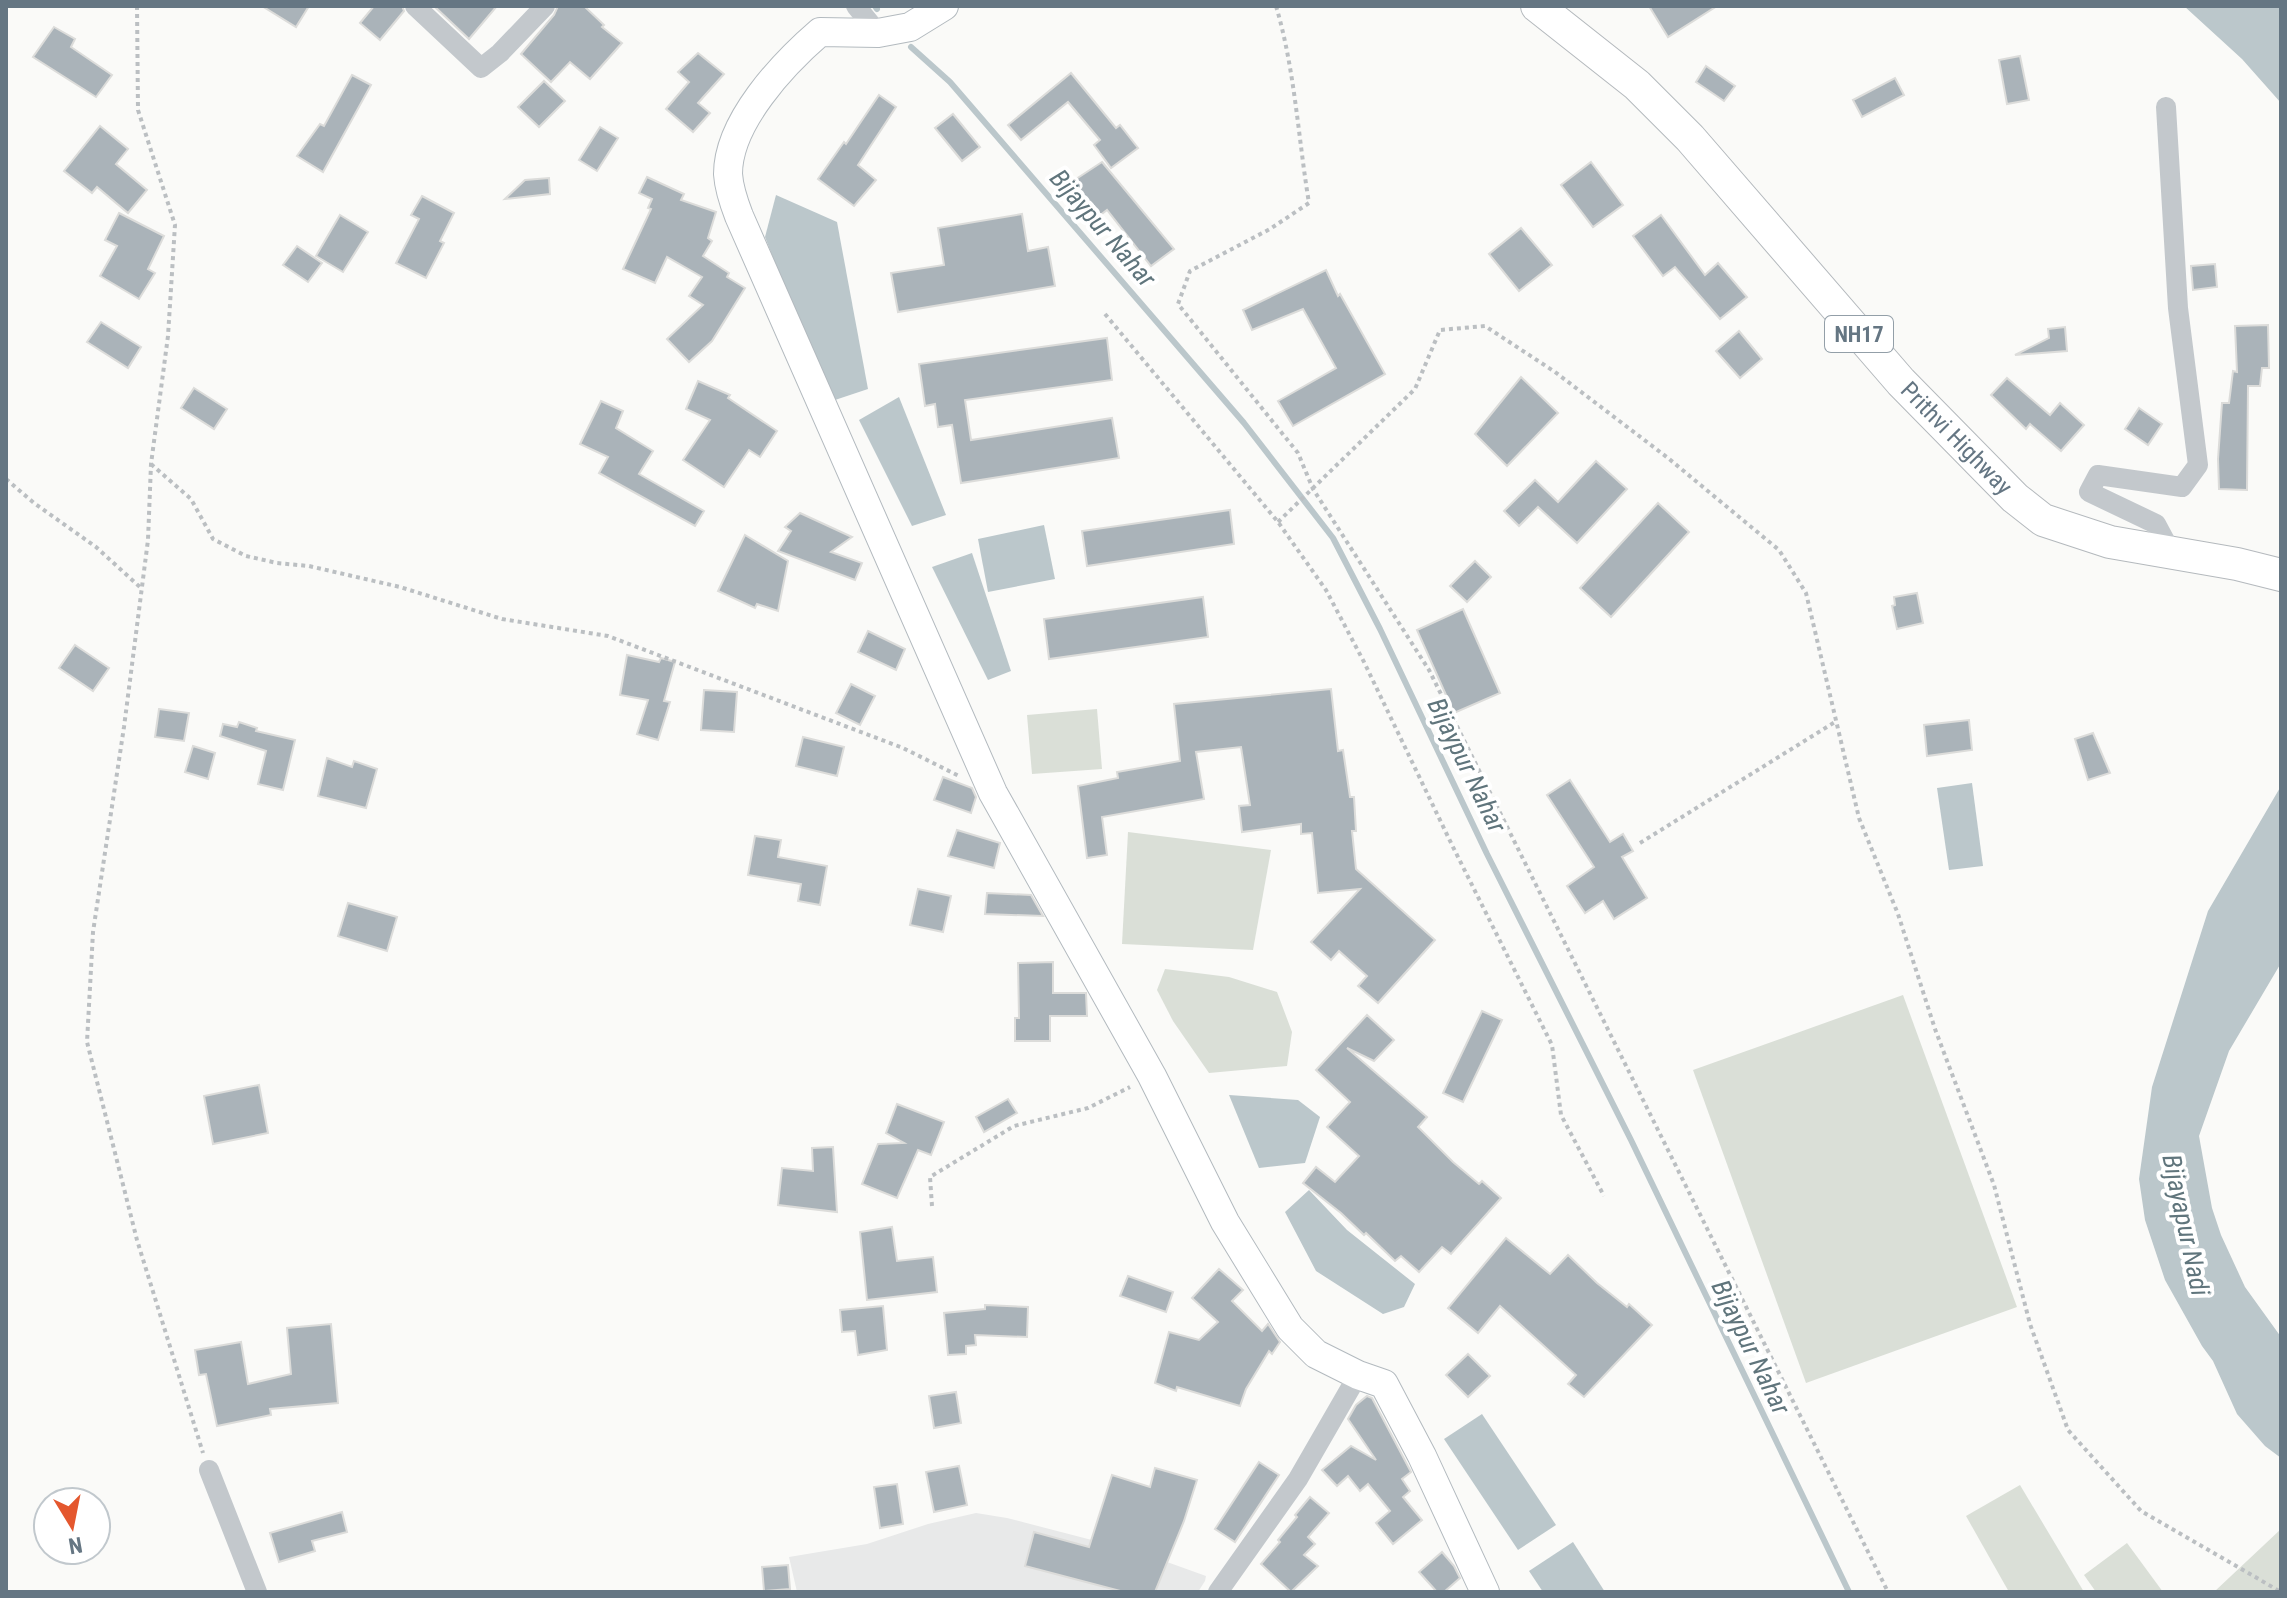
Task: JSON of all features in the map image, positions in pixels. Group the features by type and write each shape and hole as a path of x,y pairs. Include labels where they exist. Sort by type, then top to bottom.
{"highway":[{"name":"Prithvi Highway","path":"1537,6 1637,85 1690,138 1901,382 2015,498 2043,520 2110,542 2237,564 2281,575"}],"main road":[{"path":"944,6 910,27 878,33 820,32 789,59 738,133 728,174 739,216 993,793 1152,1076 1225,1222 1290,1328 1316,1354 1384,1384 1422,1456 1485,1592"}],"street":[{"path":"415,6 481,68 500,53 545,6"},
{"path":"856,6 878,33"},
{"path":"2166,107 2178,308 2198,465 2182,487 2098,475 2089,492 2156,524 2172,554"},
{"path":"1218,1592 1298,1479 1358,1375"},
{"path":"209,1470 257,1592"}],"path":[{"path":"137,6 138,110 175,225 168,336 151,464 148,540 93,932 87,1042 137,1240 209,1470"},
{"path":"1276,6 1293,74 1298,138 1309,203 1270,229 1190,271 1178,304 1298,453 1313,489 1429,670 1888,1592"},
{"path":"1105,314 1278,522 1326,590 1552,1045 1561,1115 1604,1196"},
{"path":"1278,522 1415,389 1440,330 1485,326 1555,372 1668,458 1779,550 1806,593 1859,818 1898,914 1935,1029 1994,1185 2030,1324 2068,1430 2141,1511 2281,1592"},
{"path":"151,464 191,499 213,539 246,556 309,566 400,587 502,619 608,636 903,748 993,793"},
{"path":"6,479 96,547 141,588"},
{"path":"1640,843 1836,722"},
{"path":"932,1206 930,1177 1014,1126 1088,1108 1152,1076"}],"shaded area":[{"path":"1097,709 1102,769 1032,774 1027,715"},
{"path":"1128,832 1271,850 1253,950 1122,944"},
{"path":"1165,969 1229,977 1277,992 1292,1032 1287,1066 1209,1073 1173,1021 1157,990"},
{"path":"1903,995 2017,1307 1806,1383 1693,1070"},
{"path":"2020,1485 2084,1592 2009,1592 1966,1516"},
{"path":"976,1513 1007,1518 1142,1553 1206,1576 1205,1581 1198,1592 797,1592 789,1557 867,1544 928,1524"},
{"path":"2281,1529 2281,1592 2214,1592"},
{"path":"2127,1543 2163,1592 2096,1592 2084,1575"}],"water":[{"path":"2184,6 2281,6 2281,103 2242,59"},
{"path":"776,195 837,222 868,389 829,402 765,237"},
{"path":"899,397 946,515 912,526 859,420"},
{"path":"1044,525 1055,579 988,592 978,539"},
{"path":"972,553 1011,671 988,680 932,567"},
{"path":"1972,783 1983,866 1949,870 1937,788"},
{"name":"Bijayapur Nadi","path":"2281,786 2281,963 2229,1051 2199,1136 2212,1208 2221,1235 2245,1287 2281,1337 2281,1458 2265,1446 2237,1414 2213,1361 2165,1280 2145,1220 2139,1179 2152,1087 2208,911"},
{"path":"1229,1095 1298,1100 1320,1117 1305,1163 1259,1168"},
{"path":"1309,1190 1347,1230 1415,1284 1404,1307 1383,1314 1316,1271 1285,1212"},
{"path":"1482,1414 1556,1525 1518,1550 1444,1439"},
{"path":"1573,1542 1605,1592 1543,1592 1529,1571"}],"building":[{"path":"262,6 309,6 296,27"},
{"path":"374,6 402,6 404,11 380,40 360,23"},
{"path":"434,6 497,6 469,39"},
{"path":"558,6 584,6 604,25 602,27 622,43 590,79 570,62 551,82 521,54"},
{"path":"1649,6 1717,6 1668,37"},
{"path":"54,27 75,39 71,47 112,75 96,97 33,57"},
{"path":"698,53 724,74 698,103 710,113 693,132 666,109 689,82 678,72"},
{"path":"2020,56 2029,100 2007,104 1999,60"},
{"path":"1706,66 1735,86 1724,101 1696,82"},
{"path":"1071,73 1116,128 1120,125 1138,148 1111,168 1094,145 1100,140 1068,102 1021,140 1008,125"},
{"path":"352,75 371,85 323,172 297,156 320,124 324,126"},
{"path":"1895,78 1904,95 1862,117 1853,100"},
{"path":"544,81 565,101 539,127 518,107"},
{"path":"879,95 896,107 858,165 876,180 854,206 818,179"},
{"path":"953,114 980,147 962,161 935,128"},
{"path":"100,126 128,149 116,164 147,190 128,213 97,187 92,193 64,171"},
{"path":"600,127 618,138 597,171 579,160"},
{"path":"1102,162 1174,249 1151,266 1107,210 1094,220 1067,185"},
{"path":"1591,162 1623,205 1593,227 1561,185"},
{"path":"647,177 684,194 681,200 716,212 708,238 712,241 703,256 745,288 712,341 689,362 667,339 703,305 689,296 702,277 667,257 655,283 623,269 651,209 648,208 652,199 639,193"},
{"path":"549,178 550,194 505,199 525,180"},
{"path":"422,196 454,213 440,241 444,243 426,278 396,263 419,219 411,215"},
{"path":"119,213 164,236 148,269 155,273 139,299 100,276 117,246 105,240"},
{"path":"1022,214 1028,251 1048,247 1055,286 898,312 891,273 944,265 938,228"},
{"path":"340,215 368,232 343,272 316,256"},
{"path":"1661,215 1705,275 1718,263 1747,297 1720,319 1675,267 1663,276 1633,236"},
{"path":"1521,228 1552,265 1519,291 1489,254"},
{"path":"297,246 322,263 308,282 283,265"},
{"path":"2215,264 2217,287 2193,290 2191,266"},
{"path":"1326,270 1385,374 1293,426 1278,401 1336,368 1303,309 1252,330 1243,310"},
{"path":"101,322 141,347 128,368 87,342"},
{"path":"2268,325 2269,368 2262,368 2260,386 2248,386 2247,490 2219,489 2222,403 2229,403 2233,371 2237,372 2235,326"},
{"path":"2065,327 2067,351 2015,355 2049,338 2048,329"},
{"path":"1739,331 1762,359 1740,378 1716,351"},
{"path":"1107,338 1112,380 965,400 971,440 1112,418 1119,458 961,483 952,425 938,427 935,404 925,406 919,364"},
{"path":"1521,377 1558,413 1507,466 1475,434"},
{"path":"2007,378 2050,415 2060,403 2084,425 2061,451 2030,424 2026,429 1991,395"},
{"path":"698,381 730,395 728,398 777,431 760,457 749,450 724,487 683,460 710,420 686,409"},
{"path":"194,388 227,409 214,429 181,408"},
{"path":"601,401 623,411 616,428 653,451 639,474 704,511 695,526 599,473 608,457 580,444"},
{"path":"2139,408 2162,424 2148,445 2125,429"},
{"path":"1596,461 1627,489 1577,543 1538,507 1519,526 1504,511 1535,480 1558,502"},
{"path":"1658,503 1689,532 1611,617 1580,588"},
{"path":"1230,510 1234,544 1087,566 1082,531"},
{"path":"800,513 852,537 831,552 862,563 855,580 778,551 791,531 785,527"},
{"path":"745,535 788,561 778,611 757,604 755,608 718,591"},
{"path":"1475,561 1491,577 1467,602 1450,586"},
{"path":"1917,593 1923,623 1897,629 1892,606 1895,605 1894,597"},
{"path":"1203,597 1208,637 1049,659 1044,619"},
{"path":"1463,609 1500,693 1454,713 1417,630"},
{"path":"868,631 905,649 896,670 858,652"},
{"path":"75,645 109,668 93,691 59,668"},
{"path":"627,655 675,662 664,701 670,702 658,740 637,734 648,700 620,695"},
{"path":"851,684 875,696 860,725 836,713"},
{"path":"1331,689 1338,751 1343,750 1350,797 1354,797 1356,831 1352,831 1356,869 1435,940 1378,1003 1358,986 1367,976 1339,951 1331,960 1311,942 1360,889 1318,893 1312,833 1301,834 1301,824 1242,832 1239,806 1250,805 1241,747 1196,752 1204,799 1102,817 1107,855 1087,858 1078,786 1118,778 1117,772 1180,761 1174,704"},
{"path":"704,690 737,692 734,732 701,730"},
{"path":"159,709 189,713 184,741 155,737"},
{"path":"1969,720 1972,750 1927,756 1924,725"},
{"path":"239,722 257,728 256,731 295,740 283,790 258,784 266,751 220,736 223,724 237,727"},
{"path":"2093,733 2110,773 2088,780 2075,739"},
{"path":"803,737 844,747 837,776 796,766"},
{"path":"193,746 215,753 208,779 185,772"},
{"path":"327,758 352,767 354,761 377,769 366,808 318,796"},
{"path":"943,777 972,788 976,797 971,813 934,800"},
{"path":"1570,780 1610,842 1623,834 1633,851 1622,857 1647,898 1614,919 1603,901 1585,913 1567,886 1594,867 1547,795"},
{"path":"957,830 1000,843 994,868 948,856"},
{"path":"755,836 781,840 778,857 827,866 820,905 798,901 801,884 748,875"},
{"path":"918,889 951,896 943,932 910,925"},
{"path":"987,893 1031,895 1043,916 985,914"},
{"path":"348,903 397,917 387,951 338,936"},
{"path":"1053,962 1053,993 1086,993 1087,1016 1050,1016 1050,1041 1015,1041 1015,1018 1019,1018 1018,963"},
{"path":"1482,1011 1502,1020 1463,1102 1443,1093"},
{"path":"1367,1015 1394,1040 1374,1061 1347,1048 1427,1117 1418,1127 1453,1162 1501,1198 1451,1254 1442,1247 1419,1272 1401,1256 1395,1261 1366,1233 1364,1235 1303,1183 1316,1167 1335,1182 1359,1156 1327,1127 1350,1102 1316,1070"},
{"path":"259,1085 268,1133 213,1144 204,1096"},
{"path":"1008,1099 1017,1113 984,1132 976,1117"},
{"path":"897,1104 944,1122 931,1155 918,1150 897,1198 862,1184 878,1144 904,1143 886,1133"},
{"path":"833,1147 837,1212 778,1205 782,1168 813,1171 812,1148"},
{"path":"892,1227 897,1261 933,1257 937,1292 867,1300 860,1232"},
{"path":"1506,1238 1550,1274 1568,1255 1597,1283 1627,1307 1629,1304 1652,1325 1584,1397 1568,1384 1576,1375 1500,1306 1478,1333 1448,1308"},
{"path":"1219,1269 1243,1290 1232,1301 1262,1331 1268,1324 1280,1342 1272,1354 1269,1351 1246,1389 1240,1406 1155,1383 1169,1332 1199,1340 1218,1322 1192,1298"},
{"path":"1128,1276 1173,1292 1166,1312 1120,1296"},
{"path":"985,1305 1028,1307 1027,1337 975,1335 976,1345 966,1346 966,1354 948,1355 944,1313 985,1309"},
{"path":"883,1306 887,1350 858,1355 855,1331 842,1332 840,1310"},
{"path":"331,1324 338,1403 270,1409 271,1415 217,1426 206,1374 199,1375 195,1350 241,1342 248,1384 291,1374 287,1328"},
{"path":"1468,1354 1490,1376 1468,1397 1446,1375"},
{"path":"956,1392 961,1423 934,1428 929,1396"},
{"path":"1367,1396 1372,1398 1411,1472 1402,1479 1410,1491 1403,1497 1422,1520 1393,1544 1376,1523 1390,1511 1368,1484 1360,1491 1348,1476 1337,1486 1322,1470 1351,1446 1376,1460 1348,1419 1356,1405"},
{"path":"1259,1462 1279,1475 1235,1542 1215,1529"},
{"path":"959,1466 967,1505 934,1512 926,1472"},
{"path":"1155,1468 1197,1480 1155,1592 1124,1592 1025,1566 1034,1532 1089,1547 1112,1475 1150,1487"},
{"path":"897,1484 903,1524 880,1528 874,1487"},
{"path":"1310,1497 1329,1513 1308,1537 1315,1544 1304,1555 1318,1566 1291,1592 1261,1564"},
{"path":"342,1512 347,1532 312,1541 315,1551 279,1562 270,1533"},
{"path":"1442,1552 1460,1578 1444,1592 1437,1592 1419,1572"},
{"path":"788,1565 790,1589 764,1591 762,1567"}],"waterway":[{"name":"Bijaypur Nahar","path":"911,47 950,82 1244,423 1333,538 1631,1140 1849,1592"}]}
